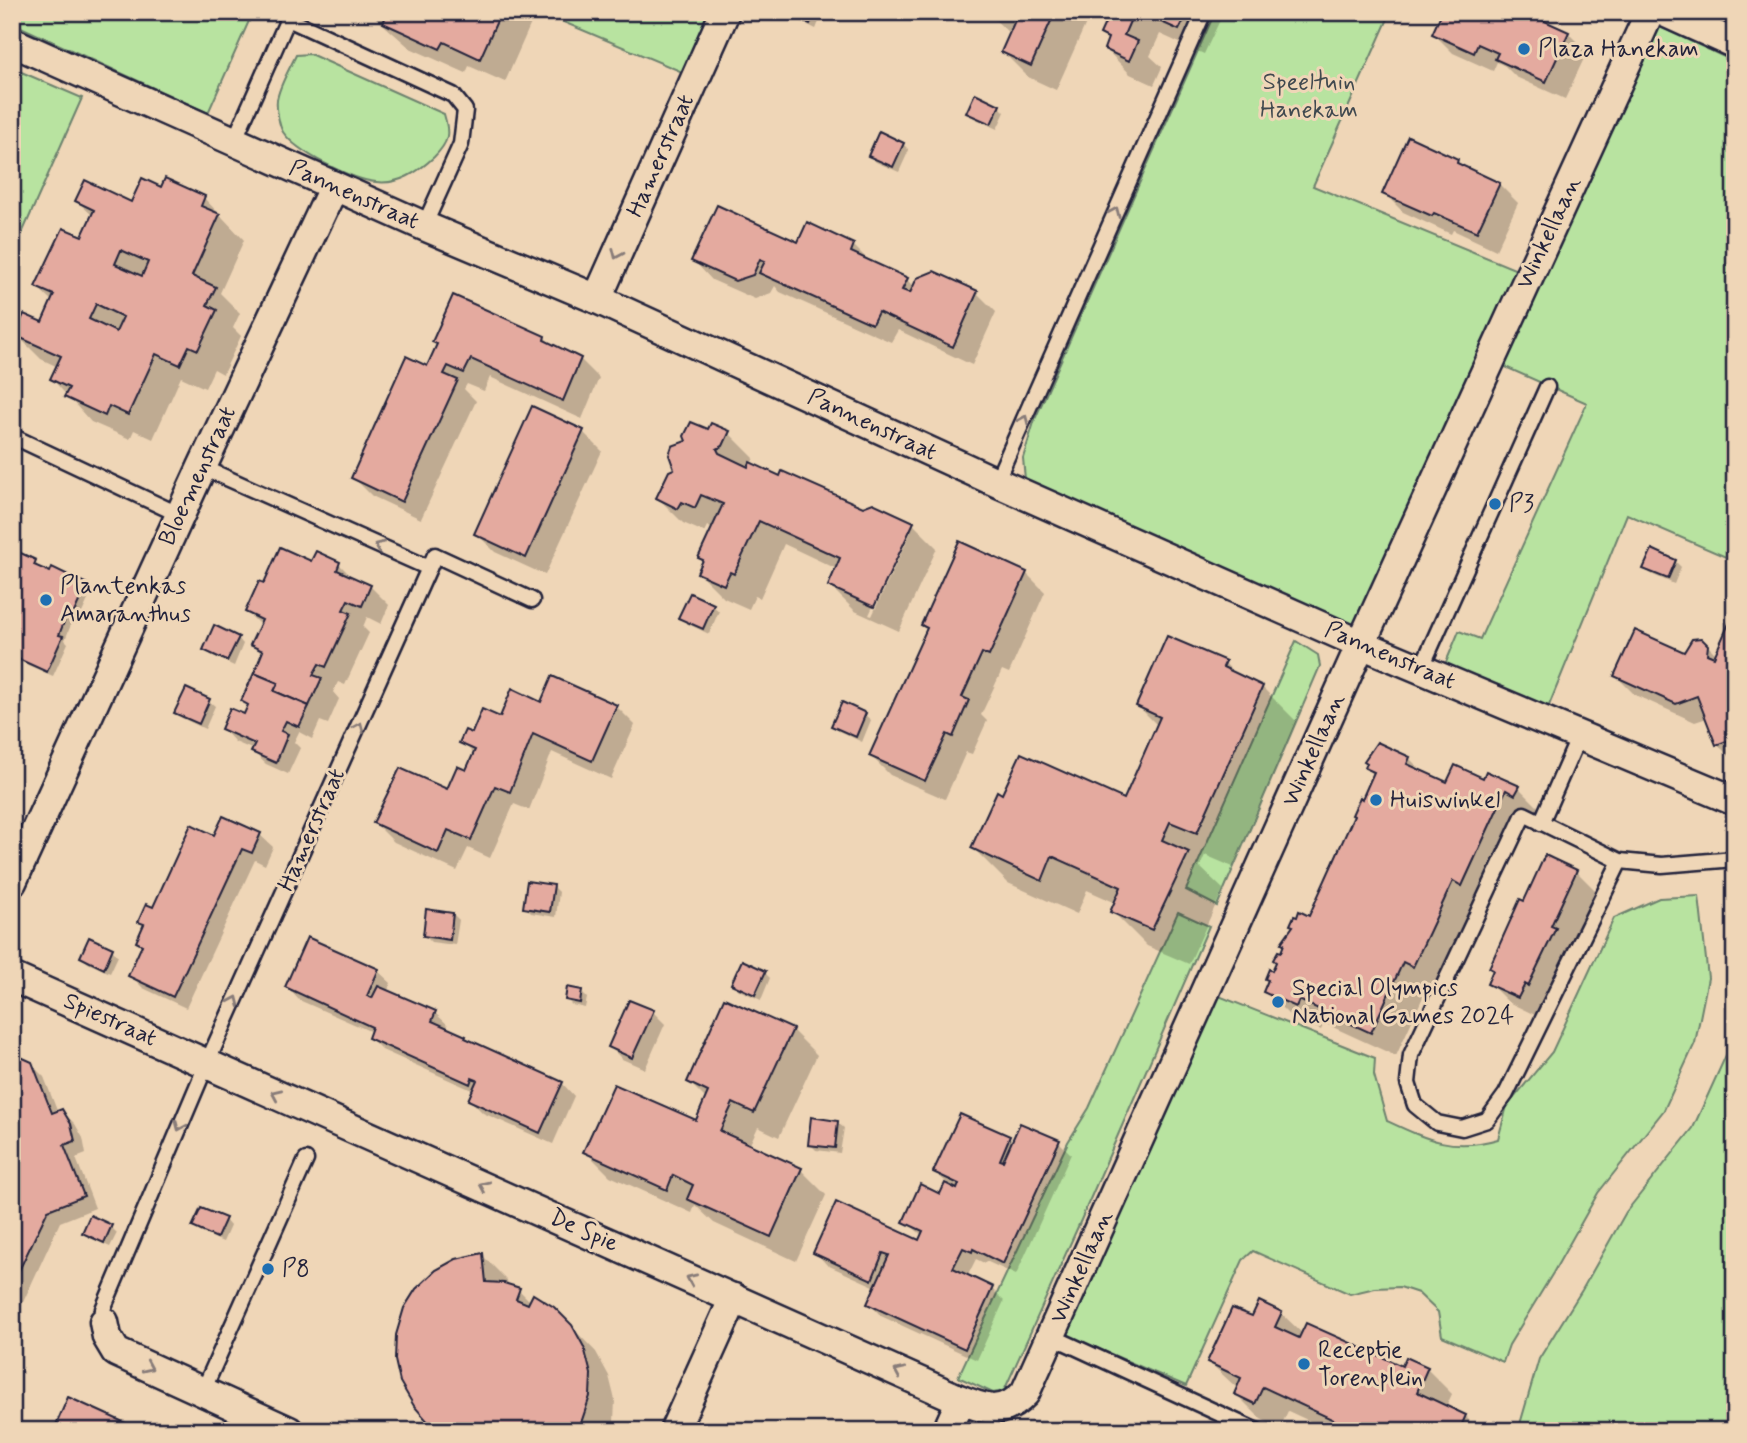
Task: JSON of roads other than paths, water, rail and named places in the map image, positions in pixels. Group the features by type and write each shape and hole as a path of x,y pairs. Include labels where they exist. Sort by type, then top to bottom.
{"street":[{"name":"Hamerstraat","path":"597,299 725,12"},
{"name":"Winkellaan","path":"961,1401 987,1409 1002,1409 1016,1403 1025,1394 1361,644 1650,12"},
{"path":"1664,12 1735,44"},
{"name":"Pannenstraat","path":"12,41 424,226 597,299 996,482 1361,644 1735,802"},
{"name":"Bloemenstraat","path":"12,882 334,186"},
{"name":"Spiestraat","path":"12,977 207,1063"},
{"name":"De Spie","path":"207,1063 961,1401"},
{"path":"674,1431 734,1298"},
{"path":"104,1322 107,1337 116,1352 289,1431"},
{"path":"947,1431 961,1401"}],"lane":[{"path":"996,482 1204,12"},
{"path":"234,141 290,15 453,95 465,110 460,144 424,226"},
{"path":"1421,669 1547,387"},
{"path":"12,436 180,515"},
{"path":"202,467 429,569 435,555 532,600"},
{"name":"Hamerstraat","path":"104,1322 103,1308 207,1063 429,569"},
{"path":"1541,822 1579,736"},
{"path":"1620,861 1506,1094 1487,1120 1462,1128 1437,1123 1415,1105 1408,1083 1412,1055 1524,814 1620,861 1662,865 1735,859"},
{"path":"203,1391 306,1160"},
{"path":"1051,1336 1256,1431"}],"place":[{"name":"Plaza Hanekam","path":"1524,49"},
{"name":"P3","path":"1495,504"},
{"name":"Plantenkas Amaranthus","path":"46,600"},
{"name":"Huiswinkel","path":"1376,800"},
{"name":"Special Olympics National Games 2024","path":"1278,1002"},
{"name":"P8","path":"268,1269"},
{"name":"Receptie Torenplein","path":"1304,1364"}],"park label":[{"name":"Speeltuin Hanekam","path":"1309,96"}]}
